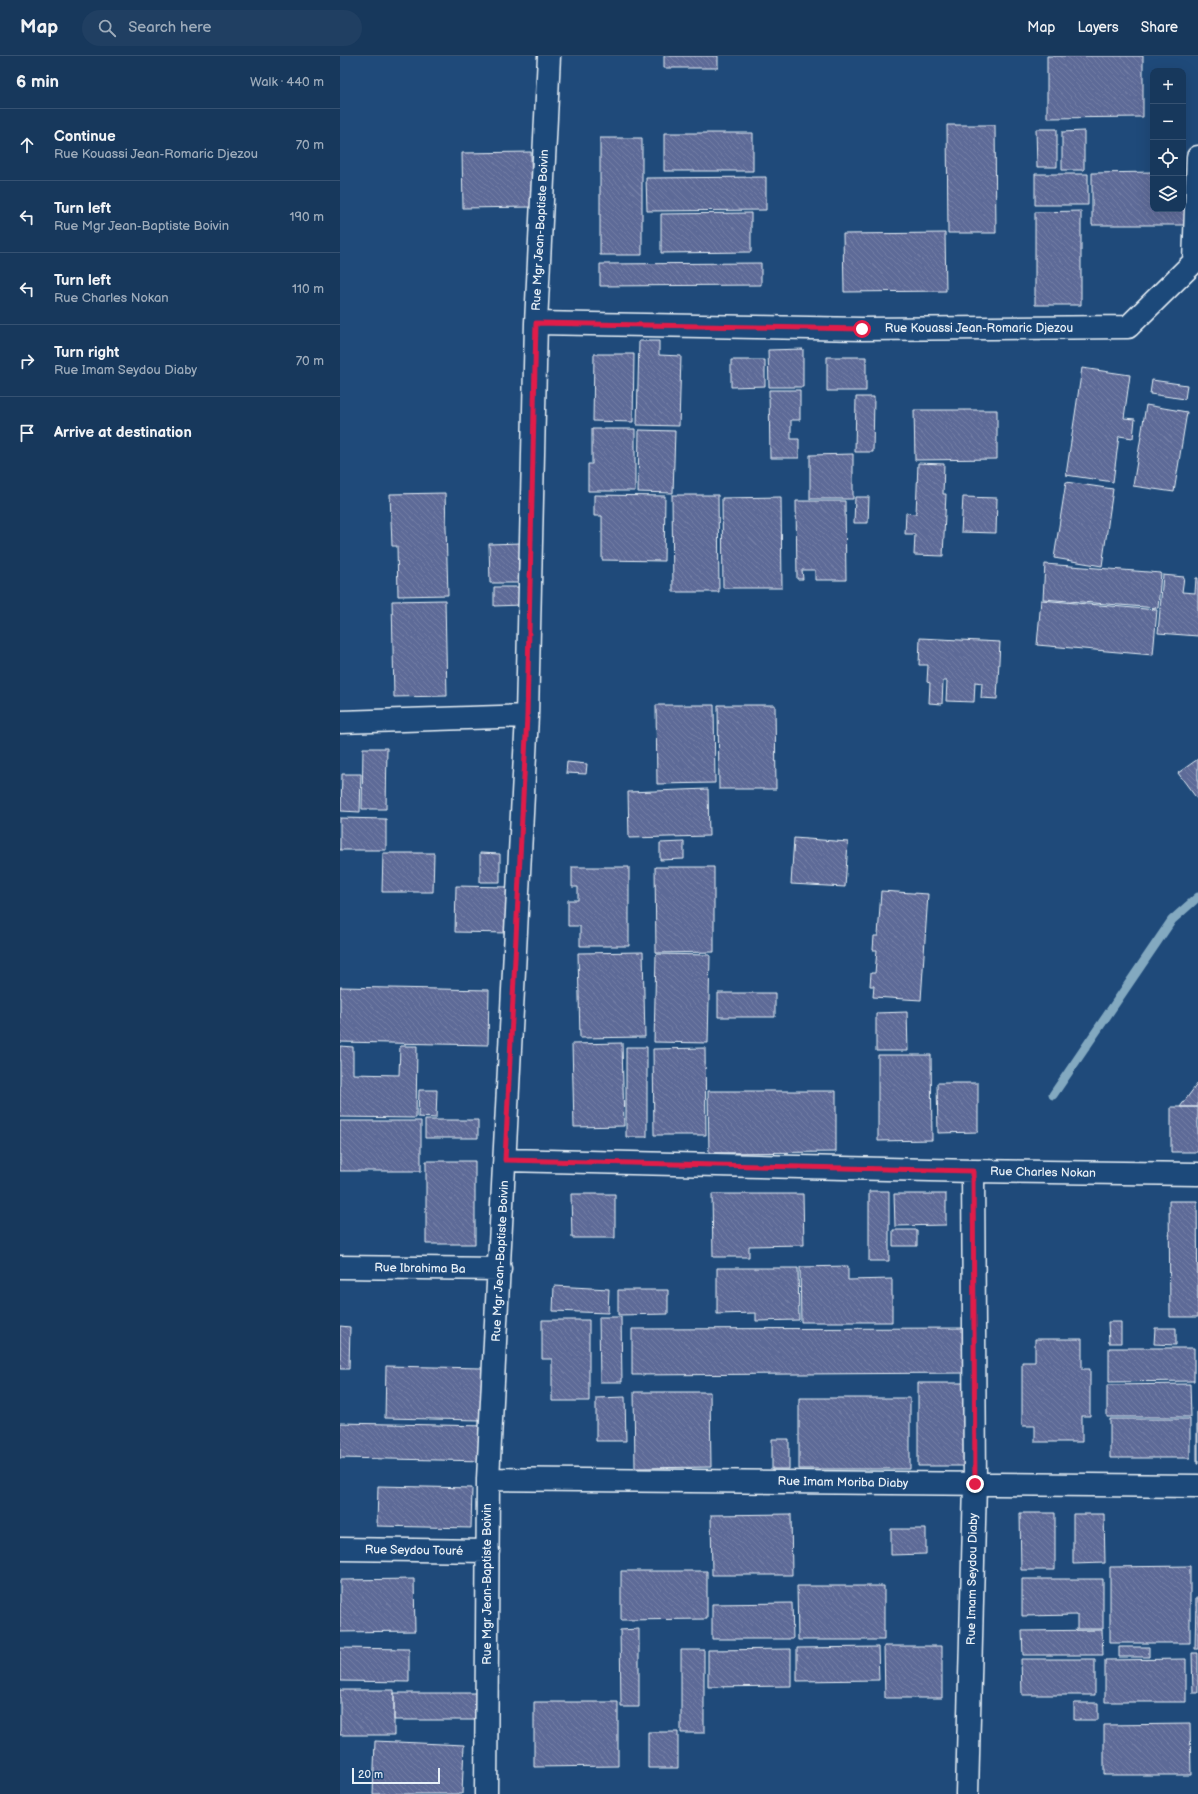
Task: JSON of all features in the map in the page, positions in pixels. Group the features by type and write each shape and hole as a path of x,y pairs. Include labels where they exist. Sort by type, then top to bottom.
{"street":[{"name":"Rue Mgr Jean-Baptiste Boivin","path":"486,1794 488,1479 500,1269 527,716 536,323 549,56"},
{"name":"Rue Kouassi Jean-Romaric Djezou","path":"536,323 862,329 1128,327 1194,262 1198,157"},
{"path":"340,722 527,716"},
{"name":"Rue Charles Nokan","path":"505,1160 973,1171 1198,1174"},
{"name":"Rue Imam Seydou Diaby","path":"967,1794 975,1484 973,1171"},
{"name":"Rue Ibrahima Ba","path":"340,1267 500,1269"},
{"name":"Rue Imam Moriba Diaby","path":"488,1479 1198,1486"},
{"name":"Rue Seydou Touré","path":"340,1549 488,1551"}],"building":[{"path":"664,56 718,56 718,68 664,68"},
{"path":"1047,56 1143,56 1143,117 1047,118"},
{"path":"947,125 995,125 996,233 948,233"},
{"path":"1036,129 1057,129 1057,167 1037,167"},
{"path":"1084,131 1084,170 1062,170 1062,132"},
{"path":"664,133 753,133 753,171 664,171"},
{"path":"600,138 642,138 642,255 600,255"},
{"path":"531,152 532,207 463,208 462,153"},
{"path":"1150,172 1150,212 1186,212 1186,192 1188,192 1188,225 1092,225 1092,173"},
{"path":"1035,174 1088,174 1088,205 1035,205"},
{"path":"766,177 766,210 647,211 646,178"},
{"path":"1081,211 1081,305 1035,305 1035,212"},
{"path":"751,213 751,252 661,253 661,214"},
{"path":"945,233 946,291 844,292 843,234"},
{"path":"761,263 761,285 600,286 600,264"},
{"path":"639,341 659,341 659,355 681,356 679,426 637,425"},
{"path":"803,349 803,387 769,387 768,350"},
{"path":"594,354 634,354 633,422 593,421"},
{"path":"827,357 866,357 866,391 827,391"},
{"path":"731,360 765,360 765,386 731,387"},
{"path":"1082,368 1130,375 1124,418 1135,419 1133,438 1119,436 1113,482 1066,475"},
{"path":"1152,380 1187,385 1185,399 1150,394"},
{"path":"769,390 800,390 800,420 791,420 791,439 799,439 799,458 770,458"},
{"path":"856,397 874,397 873,452 855,452"},
{"path":"1146,405 1187,412 1174,492 1133,486"},
{"path":"914,410 997,410 997,459 915,460"},
{"path":"592,429 635,429 635,491 588,491 588,464 592,464"},
{"path":"639,430 675,431 673,493 638,492"},
{"path":"853,454 853,499 810,499 810,455"},
{"path":"918,463 944,464 943,494 946,494 943,556 914,555 915,534 905,534 906,513 916,514"},
{"path":"1066,482 1113,489 1102,566 1054,558"},
{"path":"445,493 448,595 398,596 397,546 392,546 390,494"},
{"path":"594,495 665,496 664,561 602,560 602,516 594,516"},
{"path":"672,495 718,495 719,592 673,592"},
{"path":"781,497 782,588 723,588 722,498"},
{"path":"855,497 869,497 868,523 854,523"},
{"path":"963,497 997,498 996,533 961,532"},
{"path":"796,501 845,501 846,580 815,580 815,570 802,570 803,579 797,579"},
{"path":"521,543 522,583 490,583 489,544"},
{"path":"1045,564 1161,573 1158,608 1043,599"},
{"path":"1163,575 1184,577 1182,592 1195,593 1196,578 1198,578 1198,636 1158,633"},
{"path":"494,587 521,587 522,605 494,606"},
{"path":"445,600 447,696 394,697 392,601"},
{"path":"1041,600 1157,610 1153,655 1037,645"},
{"path":"920,638 1000,642 997,699 981,698 982,683 975,682 974,702 946,701 947,681 943,681 942,704 929,703 930,683 927,682 928,665 919,665"},
{"path":"656,705 714,705 715,783 657,784"},
{"path":"718,705 775,705 776,789 719,789"},
{"path":"363,748 387,748 386,809 362,809"},
{"path":"1198,759 1198,800 1178,773"},
{"path":"567,762 587,764 586,774 566,773"},
{"path":"342,774 361,774 360,812 341,811"},
{"path":"708,789 709,836 629,838 628,792"},
{"path":"340,818 386,819 386,850 340,850"},
{"path":"794,838 848,842 845,887 791,884"},
{"path":"684,842 684,859 660,860 660,843"},
{"path":"383,853 434,853 433,892 382,892"},
{"path":"480,853 500,854 500,882 480,882"},
{"path":"572,867 629,867 629,946 580,946 580,926 568,926 568,900 578,900 578,887 572,887"},
{"path":"655,867 714,867 714,952 656,953"},
{"path":"456,886 508,887 508,933 455,932"},
{"path":"881,891 928,894 921,1000 873,997 874,986 870,986 871,973 875,973 877,950 873,950 874,936 878,936"},
{"path":"643,952 645,1037 580,1038 578,953"},
{"path":"656,954 710,955 708,1043 654,1042"},
{"path":"340,987 489,990 488,1045 340,1042"},
{"path":"718,993 775,993 775,1017 718,1017"},
{"path":"907,1012 908,1051 876,1051 876,1013"},
{"path":"622,1043 624,1126 574,1127 572,1044"},
{"path":"340,1046 353,1047 353,1074 399,1075 400,1046 417,1046 416,1118 340,1117"},
{"path":"626,1047 647,1047 647,1137 626,1137"},
{"path":"705,1048 706,1135 654,1135 653,1049"},
{"path":"878,1055 931,1055 932,1140 878,1141"},
{"path":"937,1083 978,1083 978,1132 938,1133"},
{"path":"1198,1083 1198,1107 1180,1107"},
{"path":"419,1090 437,1090 436,1118 418,1117"},
{"path":"708,1091 836,1091 836,1152 709,1153"},
{"path":"1171,1107 1198,1107 1198,1152 1171,1152"},
{"path":"425,1120 478,1120 478,1138 425,1138"},
{"path":"340,1121 421,1121 421,1171 340,1171"},
{"path":"426,1161 475,1161 475,1244 426,1244"},
{"path":"869,1191 889,1191 889,1261 869,1261"},
{"path":"571,1194 615,1194 615,1238 572,1238"},
{"path":"712,1194 803,1194 804,1245 749,1246 749,1257 713,1257"},
{"path":"894,1194 946,1194 946,1225 895,1226"},
{"path":"1169,1201 1197,1201 1198,1317 1170,1317"},
{"path":"893,1230 917,1230 917,1246 893,1246"},
{"path":"848,1266 848,1280 892,1279 892,1322 801,1322 800,1267"},
{"path":"717,1268 798,1268 799,1320 756,1321 756,1313 717,1314"},
{"path":"554,1286 609,1289 608,1313 553,1311"},
{"path":"618,1290 668,1290 668,1314 618,1315"},
{"path":"599,1317 621,1317 622,1382 600,1382"},
{"path":"542,1320 589,1320 589,1401 552,1401 552,1359 542,1359"},
{"path":"1108,1322 1121,1322 1121,1343 1109,1343"},
{"path":"340,1326 350,1327 349,1369 340,1369"},
{"path":"969,1328 969,1373 632,1375 632,1329"},
{"path":"1155,1328 1176,1328 1176,1345 1154,1344"},
{"path":"1035,1339 1082,1339 1082,1369 1090,1369 1090,1416 1082,1416 1082,1442 1035,1442 1035,1426 1022,1426 1022,1362 1035,1362"},
{"path":"1109,1348 1194,1348 1194,1381 1109,1382"},
{"path":"386,1366 482,1368 480,1420 385,1418"},
{"path":"918,1383 969,1383 969,1466 918,1466"},
{"path":"1190,1384 1191,1417 1107,1417 1107,1385"},
{"path":"634,1392 710,1392 711,1467 635,1468"},
{"path":"625,1397 626,1441 596,1441 596,1398"},
{"path":"799,1398 910,1398 910,1469 799,1469"},
{"path":"1198,1411 1198,1464 1197,1464"},
{"path":"1110,1419 1190,1419 1190,1458 1110,1458"},
{"path":"340,1423 487,1426 486,1461 340,1458"},
{"path":"772,1439 789,1439 789,1469 772,1469"},
{"path":"378,1486 472,1488 471,1528 377,1526"},
{"path":"1020,1513 1055,1513 1055,1570 1021,1570"},
{"path":"791,1514 792,1575 712,1575 711,1515"},
{"path":"1073,1514 1104,1514 1105,1563 1073,1564"},
{"path":"891,1529 926,1529 926,1554 891,1555"},
{"path":"1190,1566 1190,1643 1110,1643 1110,1567"},
{"path":"621,1571 707,1571 707,1619 621,1620"},
{"path":"414,1579 415,1631 340,1632 340,1580"},
{"path":"1022,1579 1103,1579 1103,1629 1077,1629 1077,1615 1022,1616"},
{"path":"797,1586 884,1586 884,1640 798,1640"},
{"path":"1196,1598 1198,1598 1198,1649 1195,1649"},
{"path":"792,1603 793,1639 712,1639 712,1604"},
{"path":"639,1629 639,1707 621,1707 620,1630"},
{"path":"1102,1630 1103,1655 1023,1655 1022,1631"},
{"path":"884,1646 942,1646 942,1698 885,1698"},
{"path":"878,1647 879,1680 797,1681 797,1648"},
{"path":"1119,1647 1149,1647 1149,1657 1119,1657"},
{"path":"340,1648 409,1649 409,1682 340,1681"},
{"path":"791,1649 791,1686 708,1687 708,1650"},
{"path":"681,1650 704,1650 704,1733 681,1733"},
{"path":"1192,1653 1198,1653 1198,1693 1193,1693"},
{"path":"1021,1659 1095,1659 1095,1695 1022,1695"},
{"path":"1186,1659 1186,1702 1105,1702 1105,1660"},
{"path":"340,1690 394,1690 394,1735 340,1735"},
{"path":"394,1693 484,1693 484,1720 394,1720"},
{"path":"534,1702 618,1702 618,1766 534,1767"},
{"path":"1074,1703 1098,1703 1098,1720 1074,1720"},
{"path":"1190,1724 1191,1775 1104,1775 1104,1725"},
{"path":"648,1732 678,1732 678,1768 648,1768"},
{"path":"375,1741 464,1745 462,1794 373,1794"}],"waterway":[{"path":"1053,1095 1172,920 1198,897"}],"route":[{"path":"862,329 536,323 527,716 505,1160 973,1171 975,1484"}]}
